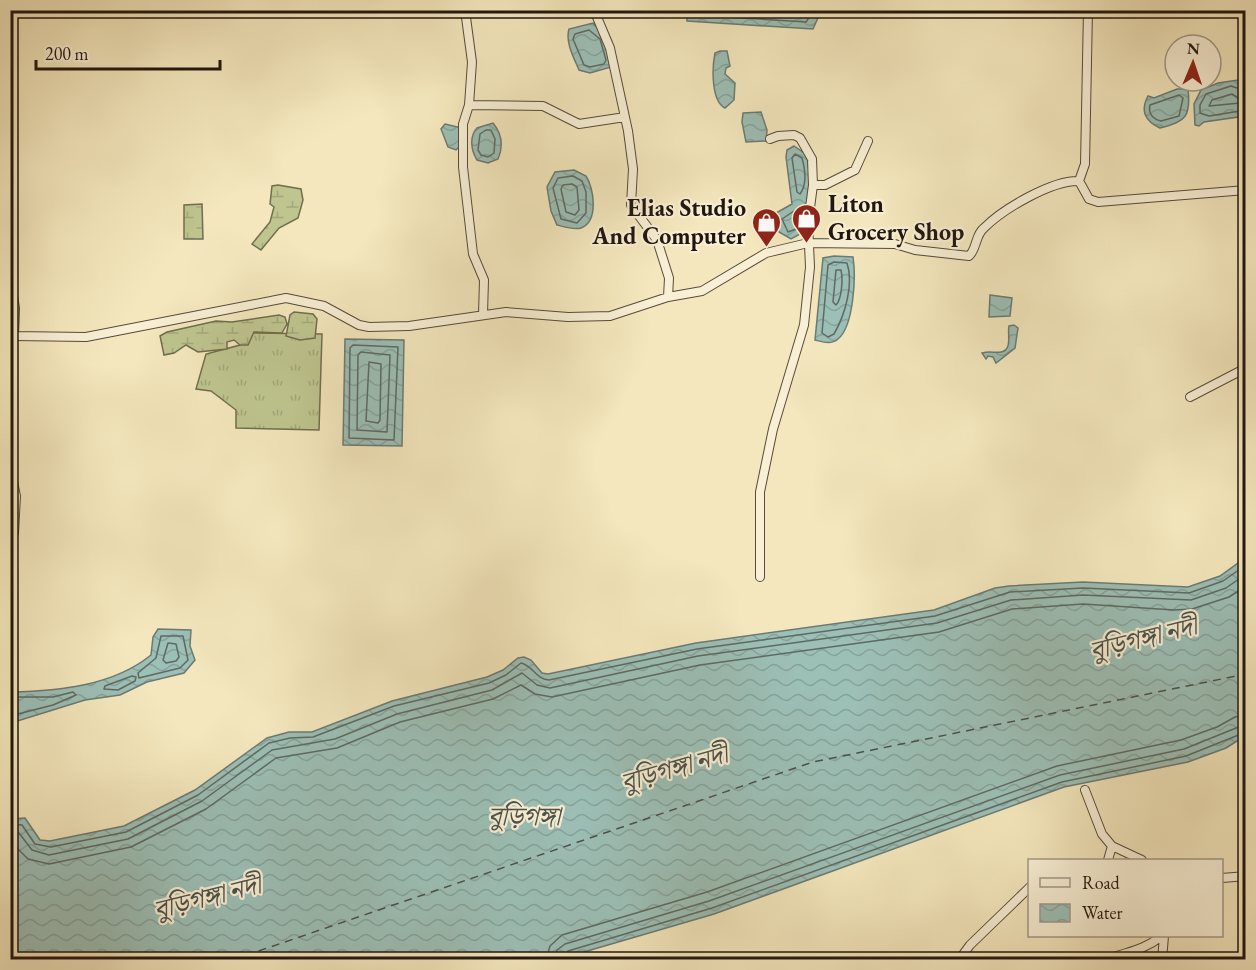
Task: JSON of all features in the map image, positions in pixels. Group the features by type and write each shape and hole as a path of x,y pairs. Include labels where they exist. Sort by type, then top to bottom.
{"street":[{"path":"465,10 472,62 469,105 463,123 463,167 473,254 483,272 483,314"},
{"path":"594,10 610,48 625,117 633,169 632,205 657,240 669,278 668,297"},
{"path":"1088,10 1085,164 1079,181 1089,200 1098,202 1245,190"},
{"path":"469,105 543,106 579,124 625,117"},
{"path":"760,578 760,492 782,398 804,325 810,267 808,243 813,185 812,159 800,138 794,135 770,139"},
{"path":"813,185 825,185 855,171 868,141"},
{"path":"10,278 15,308 12,336 86,337 274,298 286,298 324,306 358,325 369,327 409,326 483,314 610,316 668,297 702,291 741,265 766,253 808,243 896,244 915,250 969,256 983,228 996,219 1047,188 1079,181"},
{"path":"1190,397 1245,368"},
{"path":"10,468 16,496 14,533"},
{"path":"1085,790 1102,834 1112,846 1138,859"},
{"path":"1109,859 1112,846"},
{"path":"1223,878 1245,876"},
{"path":"959,960 970,945 1028,888"},
{"path":"1106,960 1147,947 1162,937"},
{"path":"1162,960 1163,937"}],"green space":[{"path":"272,186 301,189 303,200 298,218 279,228 261,250 252,244 270,222 274,207 270,204"},
{"path":"202,204 203,239 184,239 184,205"},
{"path":"294,312 313,314 317,319 315,338 300,340 286,336 290,315"},
{"path":"279,315 285,317 287,324 282,333 254,332 248,345 240,345 234,340 227,342 227,349 198,352 186,345 174,353 164,355 160,336 167,332 216,321 232,322"},
{"path":"248,333 322,334 319,430 236,428 236,410 211,391 196,389 206,354 240,345"}],"water":[{"path":"687,10 821,11 813,29 687,21"},
{"path":"593,23 605,36 611,67 590,73 579,70 571,50 568,34 569,29"},
{"path":"727,51 730,66 726,68 725,74 735,83 734,100 725,108 717,99 714,84 715,53"},
{"path":"1238,80 1245,89 1245,116 1195,125 1194,104 1200,93 1223,93 1223,82"},
{"path":"1167,93 1188,93 1189,106 1181,120 1160,128 1148,119 1144,111 1148,96 1154,98"},
{"path":"761,112 767,130 766,141 746,142 742,122 743,113"},
{"path":"493,123 501,140 498,159 488,163 477,160 472,148 473,135 477,128"},
{"path":"445,124 462,128 460,146 456,150 448,147 441,129"},
{"path":"794,146 807,155 810,179 802,233 791,239 779,232 775,219 776,213 792,204 786,157 787,150"},
{"path":"574,170 586,176 593,196 593,212 590,219 587,224 578,229 557,225 551,211 547,187 555,172"},
{"path":"853,257 854,288 851,312 843,333 835,341 827,342 815,340 823,258"},
{"path":"990,295 1012,298 1010,316 989,317"},
{"path":"1014,325 1018,328 1015,348 996,363 993,357 988,356 986,359 982,353 1005,351 1009,341 1009,326"},
{"path":"345,339 404,340 402,446 343,445"},
{"name":"বুড়িগঙ্গা","path":"1245,558 1245,736 1226,748 1188,762 1064,787 714,914 560,959 11,959 11,819 25,818 40,840 50,841 124,826 195,790 267,738 289,732 312,732 392,701 487,677 503,670 518,658 524,657 531,660 542,673 548,674 696,643 934,610 995,588 1009,586 1083,582 1188,587 1220,576"},
{"path":"158,629 191,630 190,646 195,660 184,673 147,682 120,695 85,700 11,723 11,692 66,688 120,674 151,655 153,637"}],"ferry route":[{"path":"232,960 813,762 1246,674"}],"place":[{"name":"Liton Grocery Shop","path":"807,244"},
{"name":"Elias Studio And Computer","path":"767,248"}],"water label":[{"name":"বুড়িগঙ্গা নদী","path":"1143,638"},
{"name":"বুড়িগঙ্গা নদী","path":"674,768"},
{"name":"বুড়িগঙ্গা নদী","path":"207,897"}]}
